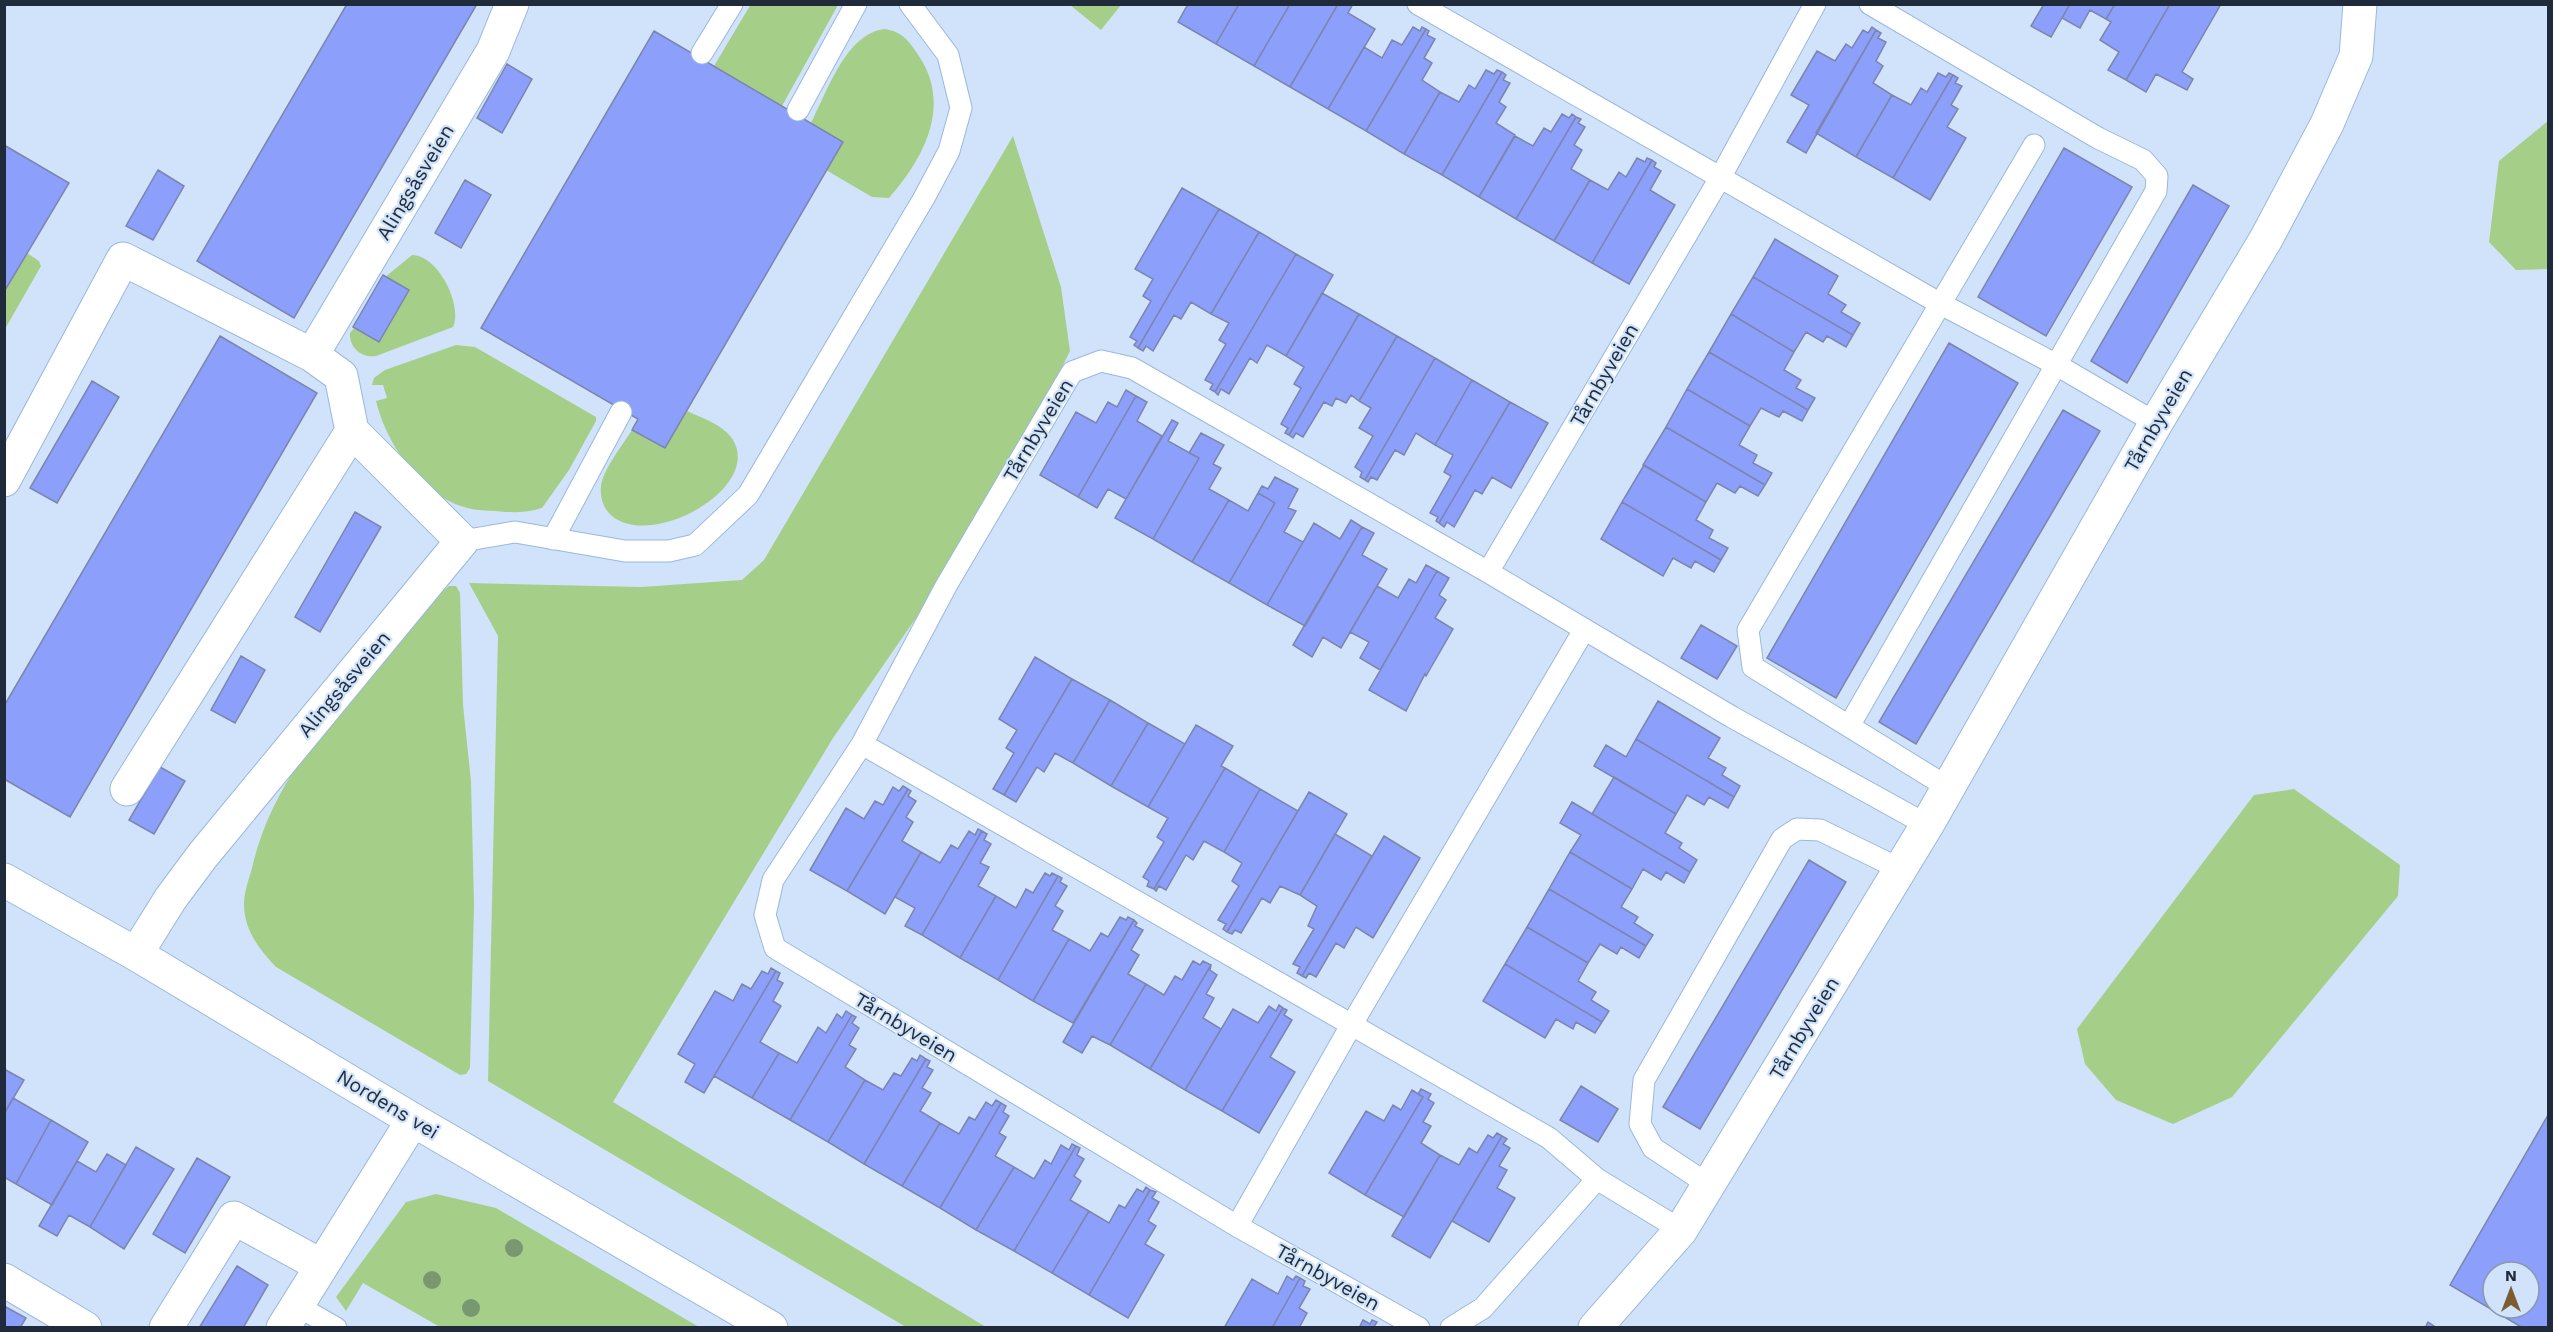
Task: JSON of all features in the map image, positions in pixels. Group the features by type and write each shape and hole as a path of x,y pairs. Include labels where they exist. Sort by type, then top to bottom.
{"street":[{"name":"Alingsåsveien","path":"312,355 493,51 512,4"},
{"name":"Tårnbyveien","path":"1595,1328 1681,1230 1949,788 2156,423 2266,239 2327,124 2356,56 2360,4"},
{"path":"4,480 123,259 312,355 341,376 352,431 462,541"},
{"path":"127,789 352,431"},
{"name":"Alingsåsveien","path":"136,954 171,898 203,855 462,541"},
{"name":"Nordens vei","path":"4,880 136,954 413,1120 771,1328"},
{"path":"289,1316 413,1120"},
{"path":"166,1328 234,1218 320,1265"},
{"path":"4,1280 85,1328"}],"lane":[{"path":"702,53 732,4"},
{"path":"798,110 856,4"},
{"path":"462,541 515,532 625,551 669,551 695,545 748,495 924,198 949,151 961,108 948,55 910,4"},
{"path":"1418,4 1939,303 2055,364 2156,423"},
{"name":"Tårnbyveien","path":"1488,572 1720,178 1815,4"},
{"path":"1849,726 2156,191 2157,176 2143,160 2098,138 1870,4"},
{"path":"1949,788 1753,667 1748,630 1939,303 2034,146"},
{"name":"Tårnbyveien","path":"1419,1328 1237,1226 775,948 765,915 773,879 862,744 946,586 1072,372 1101,361 1132,368 1488,572 1732,717 1927,825"},
{"path":"553,539 621,412"},
{"path":"1237,1226 1352,1024 1584,630"},
{"path":"862,744 1550,1138 1597,1179 1681,1230"},
{"path":"1709,1185 1653,1148 1640,1124 1644,1080 1782,839 1797,829 1820,830 1900,869"},
{"path":"1451,1328 1483,1308 1597,1179"},
{"path":"289,1316 336,1328"}],"green space":[{"path":"751,4 838,5 782,106 714,66"},
{"path":"1070,5 1121,5 1101,30"},
{"path":"885,29 901,35 912,46 929,75 933,94 930,131 923,149 889,198 872,197 826,170 843,142 811,123 839,66 849,52 871,33"},
{"path":"2548,121 2548,269 2516,270 2489,242 2499,161"},
{"path":"1013,136 1061,287 1070,351 992,508 833,738 613,1102 986,1327 906,1327 488,1081 498,636 469,583 641,587 742,580 764,560"},
{"path":"27,253 39,261 41,266 5,329 5,292"},
{"path":"412,255 422,257 431,263 446,283 454,306 453,327 376,356 365,355 354,347 350,333 355,327 377,341 384,278"},
{"path":"456,345 475,347 596,417 596,421 569,470 542,508 519,512 484,511 468,508 448,500 419,479 407,465 388,433 376,401 387,398 383,385 372,385 374,378 385,370"},
{"path":"687,411 718,426 733,440 738,459 731,478 716,496 695,510 671,521 647,526 625,523 608,512 601,496 603,479 609,465 632,430 665,448"},
{"path":"449,586 456,586 460,593 463,705 471,781 474,905 470,1068 466,1074 460,1075 276,967 250,931 244,904 261,836 289,778 327,725 426,609"},
{"path":"2294,789 2400,865 2398,896 2232,1097 2173,1124 2116,1100 2085,1064 2077,1029 2254,795"},
{"path":"436,1194 496,1208 699,1327 440,1327 363,1283 346,1311 336,1297 406,1202"}],"building":[{"path":"347,4 477,4 294,318 197,261"},
{"path":"1188,4 1239,4 1216,44 1178,22"},
{"path":"1239,4 1290,4 1254,66 1216,44"},
{"path":"1290,4 1338,4 1290,87 1254,66"},
{"path":"1338,4 1353,4 1348,13 1375,29 1328,109 1290,87"},
{"path":"2044,4 2070,4 2051,37 2031,26"},
{"path":"2070,4 2115,4 2106,19 2090,10 2080,28 2062,18"},
{"path":"2115,4 2170,4 2126,80 2108,70 2119,52 2100,40 2111,22 2106,19"},
{"path":"2170,4 2221,4 2182,72 2193,79 2187,90 2156,74 2146,92 2126,80"},
{"path":"1413,27 1420,31 1422,27 1426,29 1366,131 1328,109 1364,47 1382,58 1392,40 1402,45"},
{"path":"1872,27 1876,30 1806,153 1787,142 1809,105 1791,95 1817,51 1835,61 1846,44 1852,48 1863,30 1868,33"},
{"path":"1426,29 1429,31 1427,35 1435,39 1424,58 1432,63 1422,80 1440,92 1404,154 1366,131"},
{"path":"1876,30 1881,33 1878,38 1886,42 1876,61 1883,66 1873,83 1892,95 1856,157 1816,133"},
{"path":"654,31 843,142 665,448 632,430 638,419 481,328"},
{"path":"507,64 532,79 502,133 477,118"},
{"path":"1486,70 1494,74 1497,70 1502,72 1442,175 1404,154 1440,92 1459,102 1469,85 1475,89"},
{"path":"1502,72 1506,75 1503,80 1510,83 1499,102 1506,107 1496,123 1515,135 1479,197 1442,175"},
{"path":"1938,73 1946,77 1949,73 1953,75 1893,178 1856,157 1892,95 1911,105 1921,88 1927,92"},
{"path":"1953,75 1958,78 1955,83 1962,86 1951,105 1958,109 1947,127 1966,138 1930,200 1893,178"},
{"path":"1562,114 1569,118 1572,114 1576,117 1516,219 1479,197 1515,136 1533,146 1544,128 1551,132"},
{"path":"1576,117 1581,119 1578,123 1585,127 1574,145 1582,150 1571,169 1590,180 1554,241 1516,219"},
{"path":"4,145 69,183 4,292"},
{"path":"2064,148 2132,187 2046,336 1978,297"},
{"path":"1637,158 1645,162 1647,158 1652,160 1592,263 1554,241 1590,180 1608,190 1619,172 1626,177"},
{"path":"1652,160 1656,163 1654,167 1661,171 1650,190 1675,205 1629,284 1592,263"},
{"path":"158,170 184,186 153,240 126,226"},
{"path":"465,180 491,195 461,248 435,233"},
{"path":"2193,185 2229,206 2127,383 2091,361"},
{"path":"1182,188 1219,209 1138,348 1134,345 1137,341 1130,337 1151,301 1143,296 1153,279 1135,269"},
{"path":"1219,209 1259,232 1211,314 1191,302 1181,319 1174,315 1153,351 1146,346 1143,351 1138,348"},
{"path":"1259,232 1296,254 1215,392 1210,389 1213,384 1205,380 1226,344 1219,340 1229,323 1211,314"},
{"path":"1775,239 1838,276 1828,294 1846,305 1841,312 1860,323 1853,335 1753,277"},
{"path":"1296,254 1333,275 1286,356 1267,345 1257,363 1250,358 1229,394 1221,389 1218,395 1215,392"},
{"path":"383,275 409,290 379,342 353,327"},
{"path":"1753,277 1853,335 1846,347 1827,336 1823,342 1806,332 1794,352 1731,314"},
{"path":"1322,293 1359,314 1289,435 1285,433 1288,428 1281,424 1301,388 1294,384 1304,367 1286,356"},
{"path":"1359,314 1397,336 1359,401 1351,395 1346,403 1336,398 1332,406 1324,402 1303,437 1296,433 1293,438 1289,435"},
{"path":"1731,314 1794,352 1784,370 1801,380 1796,388 1815,398 1808,410 1709,352"},
{"path":"220,336 317,393 70,817 4,779 4,706"},
{"path":"1397,336 1435,358 1365,480 1360,477 1362,472 1355,467 1373,436 1359,428 1371,408 1359,401"},
{"path":"1949,343 2018,383 1836,698 1767,658"},
{"path":"1709,352 1808,410 1802,421 1783,411 1779,417 1761,408 1750,426 1687,389"},
{"path":"1435,358 1472,380 1435,445 1416,433 1404,455 1395,450 1377,480 1371,477 1368,482 1365,480"},
{"path":"1472,380 1510,402 1439,523 1436,521 1438,517 1430,513 1451,476 1444,472 1453,455 1435,445"},
{"path":"92,381 119,397 57,503 30,488"},
{"path":"1687,389 1750,426 1739,445 1757,455 1753,463 1772,473 1765,485 1666,427"},
{"path":"1126,390 1136,396 1078,497 1040,475 1076,412 1096,423 1108,402 1117,407"},
{"path":"1136,396 1147,402 1137,421 1162,436 1126,499 1108,489 1097,508 1078,497"},
{"path":"1510,402 1548,423 1511,488 1492,477 1482,494 1475,490 1454,527 1447,522 1444,527 1439,523"},
{"path":"2063,410 2100,431 1916,744 1879,722"},
{"path":"1172,420 1178,423 1168,441 1199,458 1153,539 1115,518"},
{"path":"1666,427 1765,485 1758,496 1740,486 1735,493 1717,483 1706,502 1643,465"},
{"path":"1201,433 1224,445 1213,464 1221,468 1209,489 1229,500 1192,562 1153,539 1199,458 1189,453"},
{"path":"1644,465 1706,502 1696,520 1713,530 1709,538 1728,548 1721,560 1622,502"},
{"path":"1275,477 1298,489 1288,508 1296,511 1284,532 1303,542 1267,605 1229,583 1275,503 1258,493 1262,486 1268,489"},
{"path":"1258,493 1275,503 1229,583 1192,562 1229,500 1248,511"},
{"path":"1622,502 1721,560 1714,572 1695,561 1691,568 1673,558 1663,576 1601,539"},
{"path":"355,512 381,527 320,632 295,617"},
{"path":"1351,520 1362,527 1305,626 1267,605 1314,523 1340,539"},
{"path":"1362,527 1374,533 1362,555 1387,569 1341,648 1323,637 1312,657 1293,645"},
{"path":"1426,565 1437,571 1380,670 1360,658 1369,642 1350,632 1377,586 1398,598 1409,579 1416,583"},
{"path":"1437,571 1449,578 1439,595 1446,600 1435,618 1453,629 1426,676 1425,674 1406,711 1369,690"},
{"path":"1701,625 1737,646 1717,679 1681,658"},
{"path":"241,656 265,670 235,723 211,710"},
{"path":"1035,657 1072,679 1004,795 993,789 1014,753 1006,748 1017,730 999,719"},
{"path":"1072,679 1110,700 1073,763 1055,753 1044,772 1037,767 1016,802 1004,795"},
{"path":"1110,700 1148,723 1111,786 1073,763"},
{"path":"1658,701 1720,738 1708,758 1726,768 1722,775 1740,786 1734,797 1636,739"},
{"path":"1148,723 1185,744 1148,807 1111,786"},
{"path":"1196,725 1233,746 1221,766 1225,768 1154,889 1147,886 1149,881 1143,877 1164,842 1157,837 1168,818 1148,807"},
{"path":"1636,739 1734,797 1728,808 1709,797 1704,805 1687,795 1676,814 1594,766 1606,745 1626,757"},
{"path":"160,767 185,781 154,834 129,820"},
{"path":"1225,768 1260,789 1224,852 1204,841 1193,860 1186,855 1166,890 1159,886 1156,891 1154,889"},
{"path":"1614,777 1676,814 1665,833 1682,843 1679,848 1697,860 1690,872 1592,814"},
{"path":"903,786 908,789 847,891 810,870 846,808 864,819 875,801 883,805 893,787 899,791"},
{"path":"908,789 911,791 908,796 916,801 906,817 913,822 902,841 921,852 885,914 847,891"},
{"path":"1260,789 1298,811 1227,932 1223,929 1226,924 1218,920 1239,886 1232,881 1242,863 1224,852"},
{"path":"1309,792 1347,814 1300,895 1280,886 1270,903 1262,898 1241,933 1235,930 1232,934 1227,932"},
{"path":"1572,802 1690,872 1684,883 1666,872 1661,880 1643,869 1632,889 1570,852 1581,835 1560,823"},
{"path":"978,829 982,831 922,935 905,926 915,908 895,897 921,852 940,863 951,845 958,849 969,831 975,835"},
{"path":"982,831 987,834 984,840 991,844 980,863 989,867 978,886 996,896 960,958 922,935"},
{"path":"1335,834 1372,856 1302,976 1297,973 1300,967 1293,964 1314,929 1308,926 1317,906 1300,895"},
{"path":"1384,836 1420,858 1373,938 1356,927 1344,948 1336,943 1316,977 1309,973 1306,978 1302,976"},
{"path":"1570,852 1632,889 1621,907 1638,917 1634,923 1653,935 1646,946 1549,889"},
{"path":"1809,860 1846,882 1700,1129 1663,1107"},
{"path":"1045,873 1058,876 998,980 960,958 996,896 1016,908 1026,889 1033,893"},
{"path":"1058,876 1062,878 1060,882 1067,886 1055,906 1063,911 1052,930 1069,939 1033,1001 998,980"},
{"path":"1549,889 1646,946 1639,958 1621,947 1617,954 1600,944 1588,963 1527,927"},
{"path":"1120,917 1134,920 1073,1023 1033,1001 1069,939 1090,951 1101,933 1108,937"},
{"path":"1134,920 1137,923 1135,926 1143,930 1131,950 1139,955 1128,974 1146,984 1110,1045 1092,1036 1082,1053 1063,1042"},
{"path":"1527,927 1588,963 1578,981 1596,992 1591,1000 1609,1011 1602,1022 1505,964"},
{"path":"1193,961 1200,965 1203,961 1211,965 1150,1069 1110,1045 1146,984 1164,995 1175,976 1182,980"},
{"path":"1505,964 1602,1022 1595,1033 1576,1022 1573,1029 1556,1019 1545,1038 1483,1001"},
{"path":"1211,965 1210,970 1217,975 1206,994 1214,998 1203,1018 1221,1029 1185,1090 1150,1069"},
{"path":"771,968 776,971 704,1093 685,1082 695,1064 678,1054 715,991 733,1001 742,984 751,989 762,971 768,974"},
{"path":"776,971 780,973 777,980 783,983 773,1001 781,1006 760,1042 779,1053 752,1098 714,1076"},
{"path":"1279,1005 1283,1008 1222,1111 1185,1090 1233,1009 1258,1023 1269,1006 1276,1011"},
{"path":"1283,1008 1287,1010 1284,1015 1292,1020 1270,1057 1295,1072 1259,1133 1222,1111"},
{"path":"846,1011 852,1015 790,1120 752,1098 779,1053 797,1063 818,1027 826,1033 837,1014 842,1018"},
{"path":"852,1015 856,1017 852,1023 859,1028 849,1045 856,1049 845,1067 865,1080 828,1142 790,1120"},
{"path":"920,1055 926,1059 864,1164 828,1142 865,1080 883,1090 894,1073 901,1076 912,1058 917,1061"},
{"path":"926,1059 930,1061 927,1067 933,1070 922,1088 931,1093 920,1111 940,1123 902,1186 864,1164"},
{"path":"4,1069 24,1080 4,1114"},
{"path":"1581,1086 1618,1109 1598,1142 1560,1120"},
{"path":"1421,1089 1431,1094 1428,1099 1434,1103 1423,1122 1431,1126 1421,1143 1440,1155 1404,1217 1365,1195 1423,1097 1418,1094"},
{"path":"1412,1090 1423,1097 1365,1195 1329,1173 1366,1111 1384,1121 1393,1105 1401,1110"},
{"path":"13,1098 51,1120 16,1184 4,1177 4,1114"},
{"path":"996,1100 1001,1103 940,1208 902,1186 940,1123 959,1134 969,1117 975,1120 986,1102 992,1106"},
{"path":"1001,1103 1006,1106 1003,1112 1009,1116 999,1133 1006,1137 995,1156 1014,1167 976,1230 940,1208"},
{"path":"2548,1115 2548,1328 2523,1328 2509,1320 2541,1320 2541,1260 2481,1260 2481,1303 2450,1285"},
{"path":"51,1120 88,1142 52,1205 16,1184"},
{"path":"1497,1133 1502,1136 1430,1258 1392,1236 1440,1155 1459,1165 1469,1148 1477,1153 1488,1135 1493,1138"},
{"path":"1502,1136 1507,1139 1503,1144 1510,1148 1499,1166 1507,1170 1497,1188 1515,1198 1489,1242 1452,1221"},
{"path":"1072,1144 1076,1146 1014,1251 976,1230 1014,1167 1034,1179 1045,1160 1051,1164 1061,1145 1069,1150"},
{"path":"1076,1146 1080,1148 1077,1155 1084,1159 1074,1176 1081,1181 1070,1200 1089,1211 1052,1273 1014,1251"},
{"path":"136,1147 174,1169 124,1249 90,1227"},
{"path":"107,1154 126,1165 90,1227 69,1215 57,1236 39,1226 77,1161 96,1172"},
{"path":"197,1158 230,1177 185,1253 153,1234"},
{"path":"1146,1187 1150,1190 1089,1295 1052,1273 1089,1211 1109,1223 1119,1205 1125,1208 1137,1189 1143,1192"},
{"path":"1150,1190 1156,1192 1152,1198 1159,1202 1148,1221 1156,1226 1145,1244 1164,1255 1128,1318 1089,1295"},
{"path":"237,1266 268,1285 243,1328 199,1328"},
{"path":"1287,1276 1293,1280 1296,1276 1300,1278 1272,1328 1224,1328 1252,1279 1278,1294"},
{"path":"1300,1278 1305,1281 1303,1286 1310,1289 1299,1308 1307,1313 1299,1328 1272,1328"},
{"path":"4,1306 26,1318 20,1328 4,1328"},
{"path":"1363,1320 1370,1324 1372,1320 1377,1322 1373,1328 1359,1328"},
{"path":"2428,1322 2437,1328 2425,1328"}]}
